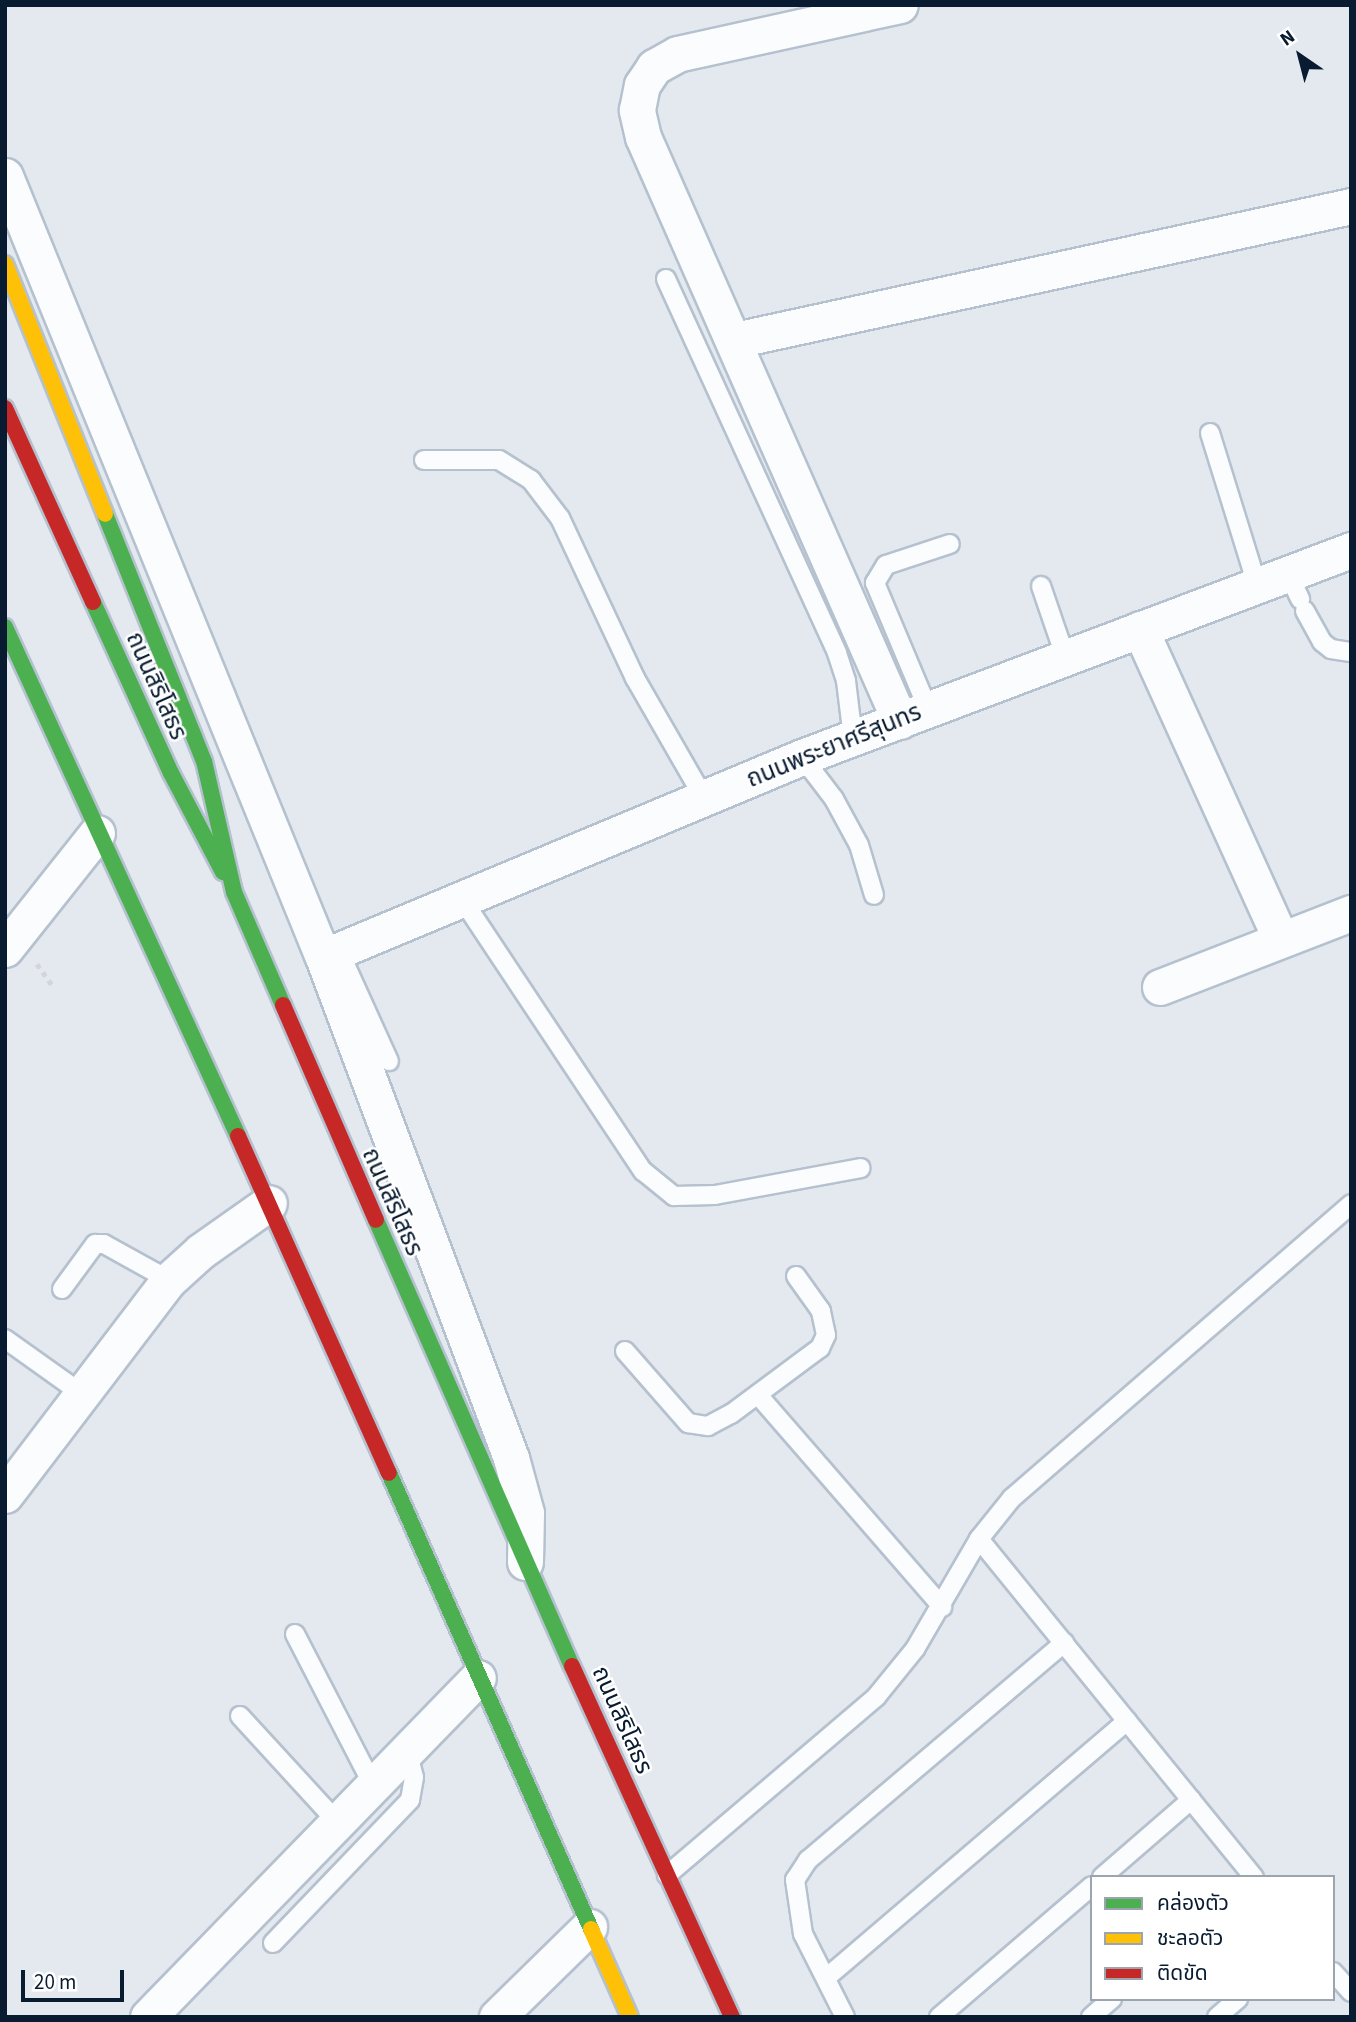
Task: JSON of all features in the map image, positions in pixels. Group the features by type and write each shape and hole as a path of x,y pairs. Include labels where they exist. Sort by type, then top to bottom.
{"main road":[{"path":"5,264 204,761 234,892"},
{"name":"ถนนสิริโสธร","path":"5,408 171,773 234,892 526,1562 732,2017"},
{"path":"5,627 268,1203 631,2017"}],"street":[{"path":"900,5 677,54 654,67 642,85 637,110 643,137 740,352 914,715"},
{"path":"5,176 331,954 511,1458 526,1513 526,1562"},
{"path":"740,352 1351,206"},
{"name":"ถนนพระยาศรีสุนทร","path":"331,954 802,757 1065,656 1140,629 1287,592 1351,550"},
{"path":"1140,629 1282,940"},
{"path":"5,949 97,833"},
{"path":"1160,987 1351,913"},
{"path":"5,1495 169,1280 201,1251 268,1203"},
{"path":"148,2017 478,1678"},
{"path":"497,2017 589,1927"}],"lane":[{"path":"666,279 837,653 846,681 853,738"},
{"path":"712,378 740,352"},
{"path":"1210,433 1287,592 1322,642 1331,649 1351,652"},
{"path":"424,460 499,460 531,480 560,519 635,678 704,798"},
{"path":"914,715 875,583 886,565 950,544"},
{"path":"1041,586 1065,656"},
{"path":"802,757 834,799 859,845 874,895"},
{"path":"462,899 643,1171 674,1196 715,1195 861,1168"},
{"path":"331,954 389,1061"},
{"path":"667,1875 876,1697 942,1607 979,1539 1012,1498 1351,1204"},
{"path":"62,1289 95,1244 104,1244 169,1280"},
{"path":"625,1351 688,1423 708,1426 758,1395 820,1348 826,1335 821,1311 796,1276"},
{"path":"5,1339 82,1394"},
{"path":"758,1395 942,1607"},
{"path":"979,1539 1252,1875"},
{"path":"295,1634 373,1785"},
{"path":"845,2017 803,1934 795,1899 795,1880 808,1860 1064,1643"},
{"path":"240,1716 337,1822"},
{"path":"826,1978 1127,1721"},
{"path":"273,1943 410,1800 414,1777 407,1751"},
{"path":"1104,1875 1191,1800"},
{"path":"939,2017 1090,1888"},
{"path":"1335,1974 1351,1992"},
{"path":"1091,2017 1110,2001"},
{"path":"1217,2017 1236,2001"}],"traffic: fast":[{"path":"105,514 204,761 234,892 283,1005"},
{"path":"93,602 171,773 223,872"},
{"path":"5,627 238,1136"},
{"path":"376,1220 572,1666"},
{"path":"389,1473 591,1929"}],"traffic: slow":[{"path":"5,264 105,514"},
{"path":"591,1929 630,2017"}],"traffic: jam":[{"path":"5,408 93,602"},
{"path":"283,1005 376,1220"},
{"path":"238,1136 389,1473"},
{"path":"572,1666 732,2017"}]}
